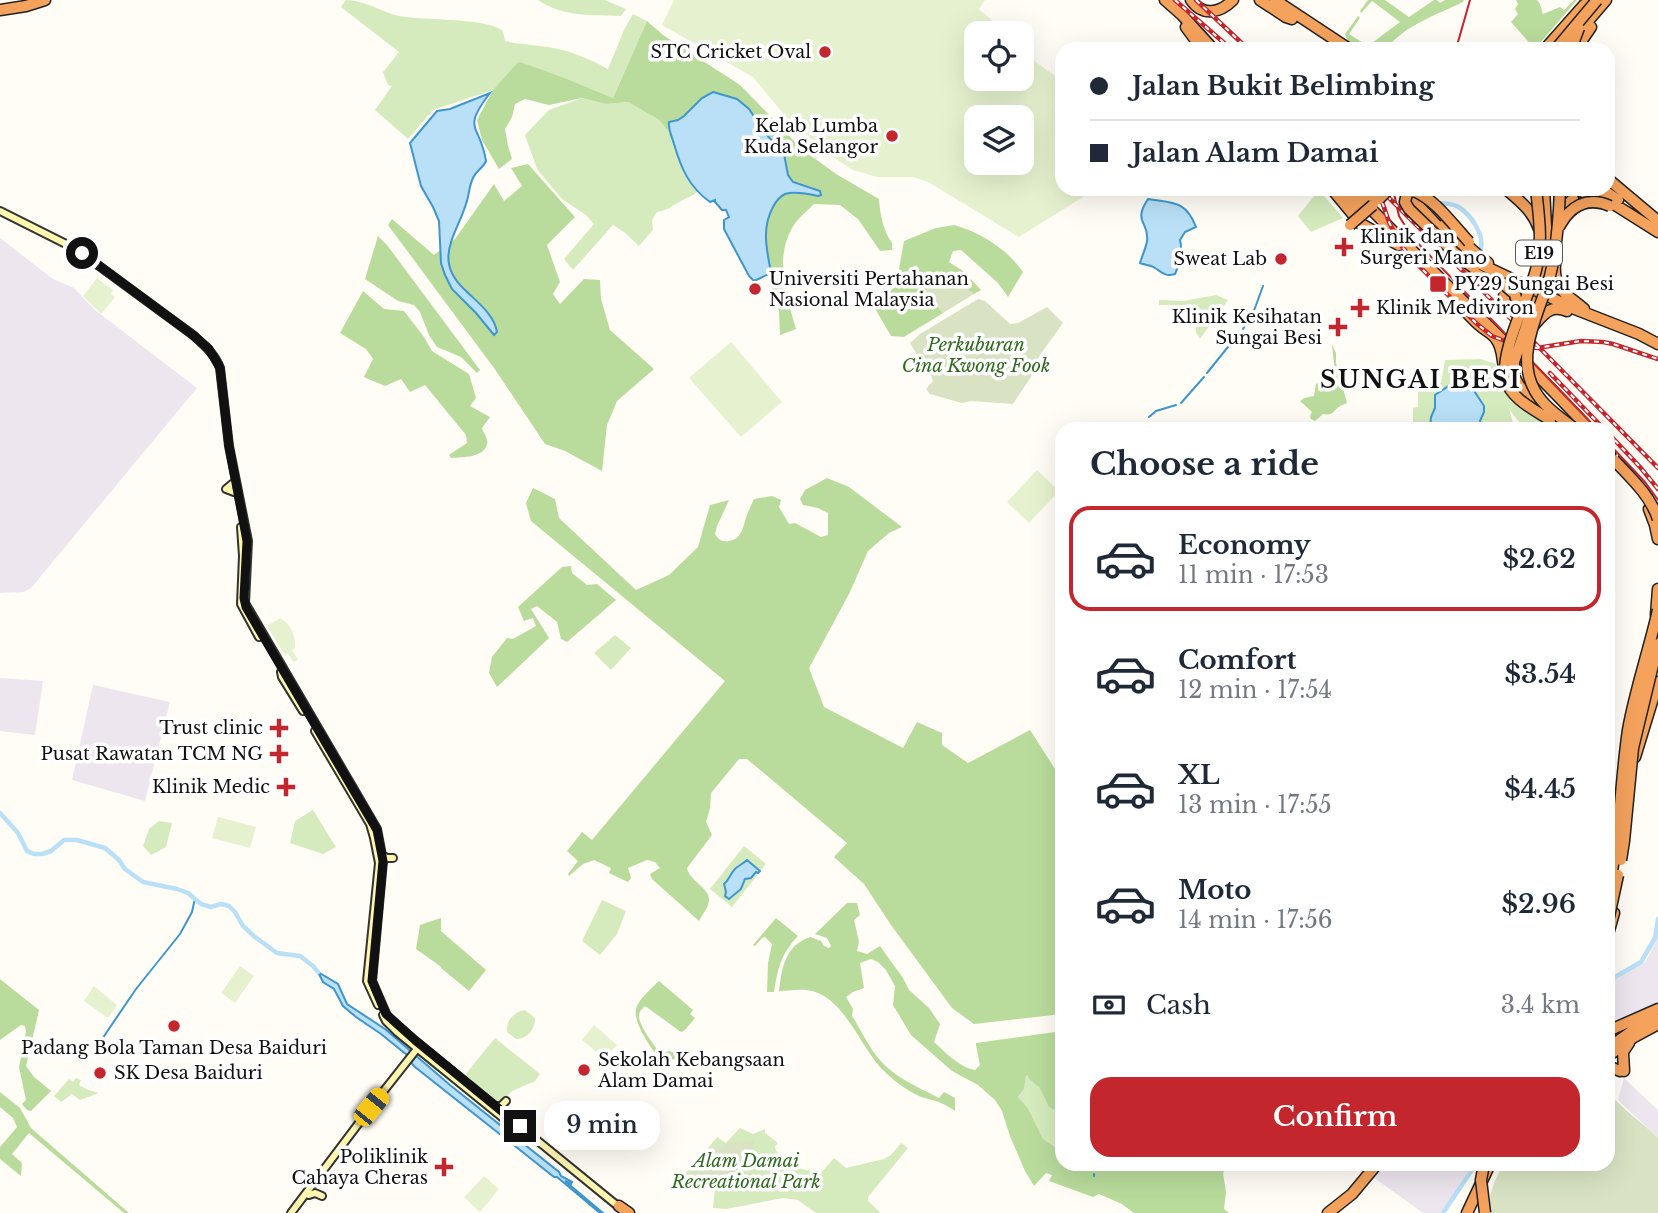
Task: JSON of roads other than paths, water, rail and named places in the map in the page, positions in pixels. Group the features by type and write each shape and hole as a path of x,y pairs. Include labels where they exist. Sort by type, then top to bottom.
{"highway":[{"path":"0,8 34,0"},
{"path":"0,8 26,6 45,0"},
{"path":"1158,0 1196,42"},
{"path":"1166,0 1206,42"},
{"path":"1192,0 1199,9 1211,12 1223,8 1231,0"},
{"path":"1260,0 1292,19"},
{"path":"1267,0 1328,42"},
{"path":"1275,0 1338,42"},
{"path":"1551,42 1584,0"},
{"path":"1551,42 1584,5 1614,0"},
{"path":"1566,42 1599,2"},
{"path":"1574,42 1580,27 1599,2"},
{"path":"1580,42 1599,2"},
{"path":"1615,186 1658,222"},
{"path":"1615,192 1628,198"},
{"path":"1345,196 1353,215 1376,203 1405,245"},
{"path":"1346,196 1362,224 1423,256 1464,303"},
{"path":"1349,196 1492,328 1582,422"},
{"path":"1349,196 1405,245 1480,326 1496,338 1503,365 1528,396 1565,422"},
{"path":"1406,196 1406,206 1467,263 1507,285 1639,334 1658,344"},
{"path":"1410,196 1464,254 1532,295"},
{"path":"1416,196 1490,264 1583,313 1608,323"},
{"path":"1422,196 1437,208 1478,255"},
{"path":"1514,196 1531,212 1538,224 1541,243 1546,245"},
{"name":"E19","path":"1538,196 1541,232 1539,255 1530,291 1507,351 1506,380 1521,401 1552,422"},
{"path":"1539,196 1546,245"},
{"name":"E19","path":"1559,196 1554,257 1533,326 1528,359 1530,381 1536,393 1567,422"},
{"path":"1572,196 1562,213 1555,271 1562,291 1583,313"},
{"path":"1511,378 1541,277 1551,223 1555,213 1572,196"},
{"path":"1603,196 1658,232"},
{"path":"1556,232 1563,219 1575,207 1596,202 1610,206 1658,232"},
{"path":"1436,224 1443,239"},
{"path":"1507,285 1504,299 1507,307 1516,312 1524,309 1541,277"},
{"path":"1507,285 1516,294 1521,314"},
{"path":"1511,378 1511,360 1532,295"},
{"path":"1533,326 1544,313 1562,308 1658,339"},
{"path":"1615,462 1645,494 1658,518"},
{"path":"1615,462 1644,495 1658,526"},
{"path":"1615,463 1643,499 1652,515 1658,539"},
{"path":"1615,900 1628,836 1633,751 1656,643 1658,589"},
{"path":"1615,858 1629,729 1642,666 1658,610"},
{"path":"1615,880 1633,751 1658,619"},
{"path":"1633,751 1630,738 1635,708 1645,668 1656,643"},
{"path":"1615,885 1624,841 1633,748 1656,643"},
{"path":"1645,668 1649,674 1658,673"},
{"path":"1633,751 1645,726 1657,685 1653,679 1648,678 1641,684"},
{"path":"1645,726 1658,719 1650,706"},
{"path":"1615,1035 1643,1024 1658,1014"},
{"path":"1615,1035 1658,1014"},
{"path":"1615,1051 1658,1024"},
{"path":"1615,1068 1622,1071 1623,1052 1634,1037"},
{"path":"1329,1213 1353,1194 1372,1171"},
{"path":"1480,1171 1478,1182 1483,1213"},
{"path":"1471,1210 1487,1171"},
{"path":"1471,1210 1492,1171"},
{"path":"1466,1190 1471,1193 1471,1210"}],"main road":[{"path":"0,213 76,250 208,348 225,376 229,446 247,541 243,592"},
{"path":"169,319 199,344 215,363 232,484 241,527 246,607 282,670 282,677 373,831 379,863 367,981 386,1021 573,1169"},
{"path":"282,670 291,675 374,822 382,855 387,859 393,858 386,862 383,868 372,981 388,1018 420,1050"},
{"path":"293,1213 371,1107 420,1050 432,1045 432,1054 502,1104 506,1114 622,1211"},
{"path":"293,1213 409,1062"},
{"path":"309,1195 315,1192 321,1194 318,1183"}],"water":[{"path":"713,92 737,99 749,109 765,133 784,154 788,175 793,182 820,191 821,195 789,193 777,201 769,215 766,231 771,273 754,281 724,229 724,220 729,217 726,210 722,210 715,200 710,202 691,183 670,131 669,122 684,116 702,98"},
{"path":"490,93 474,121 486,161 472,181 448,257 455,278 492,319 497,332 494,335 452,289 445,275 441,263 439,221 421,186 410,143 437,111 450,109"},
{"path":"1148,199 1171,202 1183,207 1196,227 1185,232 1180,240 1180,257 1175,274 1166,275 1140,263 1147,235 1141,218"},
{"path":"1464,380 1469,383 1484,406 1480,422 1431,422 1435,395 1453,383"},
{"path":"747,860 760,871 745,879 741,889 729,899 725,896 724,884 735,869"},
{"path":"318,972 338,984 347,1004 385,1029 561,1176 572,1182 571,1184 565,1181 603,1213 415,1067 407,1055 343,1006 334,989 323,982"}],"waterway":[{"path":"1438,203 1455,205 1468,215 1479,231 1481,248"},
{"path":"1243,329 1263,286"},
{"path":"1207,373 1240,332"},
{"path":"1181,403 1204,377"},
{"path":"1149,417 1156,411 1176,405"},
{"path":"0,813 18,833 27,851 42,854 51,851 64,840 77,840 105,848 125,869 143,882 188,893 201,904 211,907 221,904 229,906 243,926 255,937 277,953 300,956 318,972"},
{"path":"96,1048 136,989 180,934 192,912 195,898"},
{"path":"1615,977 1641,962 1655,938 1658,919"},
{"path":"1443,1213 1471,1171"}],"tram line":[{"path":"1458,42 1470,0"},
{"path":"1395,196 1399,216 1412,237 1590,422"},
{"path":"1615,450 1658,500"}],"railway":[{"path":"1175,0 1223,42"},
{"path":"1196,0 1241,42"},
{"path":"1380,196 1400,244 1412,259 1492,336 1513,344 1537,348 1581,341 1603,342 1658,359"},
{"path":"1387,196 1613,422"},
{"path":"1550,373 1597,422"},
{"path":"1615,424 1658,468"},
{"path":"1615,440 1658,489"}],"place":[{"name":"STC Cricket Oval","path":"825,52"},
{"name":"Kelab Lumba Kuda Selangor","path":"892,136"},
{"name":"Klinik dan Surgeri Mano","path":"1344,247"},
{"name":"Sweat Lab","path":"1281,259"},
{"name":"PY29 Sungai Besi","path":"1438,284"},
{"name":"Universiti Pertahanan Nasional Malaysia","path":"755,289"},
{"name":"Klinik Mediviron","path":"1360,308"},
{"name":"Klinik Kesihatan Sungai Besi","path":"1338,327"},
{"name":"Trust clinic","path":"279,728"},
{"name":"Pusat Rawatan TCM NG","path":"279,754"},
{"name":"Klinik Medic","path":"286,787"},
{"name":"Padang Bola Taman Desa Baiduri","path":"174,1026"},
{"name":"Sekolah Kebangsaan Alam Damai","path":"584,1070"},
{"name":"SK Desa Baiduri","path":"100,1073"},
{"name":"Poliklinik Cahaya Cheras","path":"444,1167"}],"district":[{"name":"SUNGAI BESI","path":"1421,379"}],"park label":[{"name":"Perkuburan Cina Kwong Fook","path":"976,355"},
{"name":"Alam Damai Recreational Park","path":"746,1171"}]}
